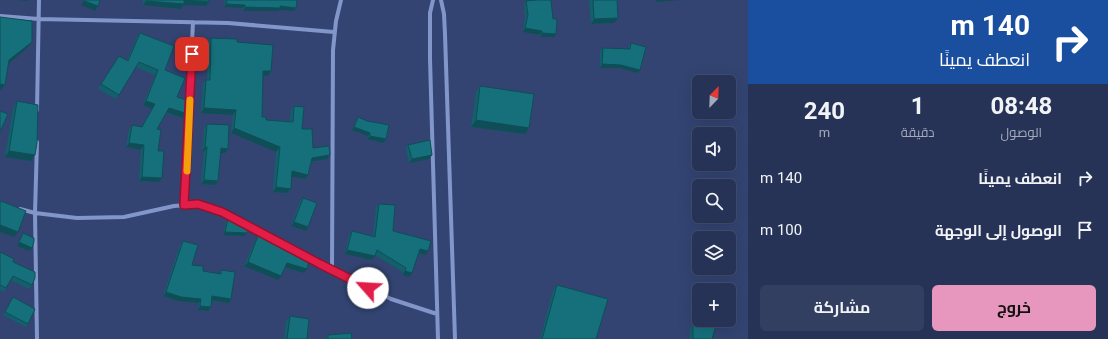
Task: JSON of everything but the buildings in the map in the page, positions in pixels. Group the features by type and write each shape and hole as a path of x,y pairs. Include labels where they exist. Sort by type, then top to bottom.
{"street":[{"path":"37,112 38,0"},
{"path":"332,270 333,50 334,32 341,0"},
{"path":"433,0 430,13 430,59 438,339"},
{"path":"441,0 444,14 445,34 455,339"},
{"path":"0,16 39,19 228,23 334,32"},
{"path":"184,205 193,22"},
{"path":"37,136 37,339"},
{"path":"14,208 36,213 77,218 124,217 174,206 198,204 222,212 332,270 392,299 437,314"}],"slow traffic":[{"path":"187,171 190,100"}],"route":[{"path":"192,54 184,205 198,204 222,212 368,288"}]}
